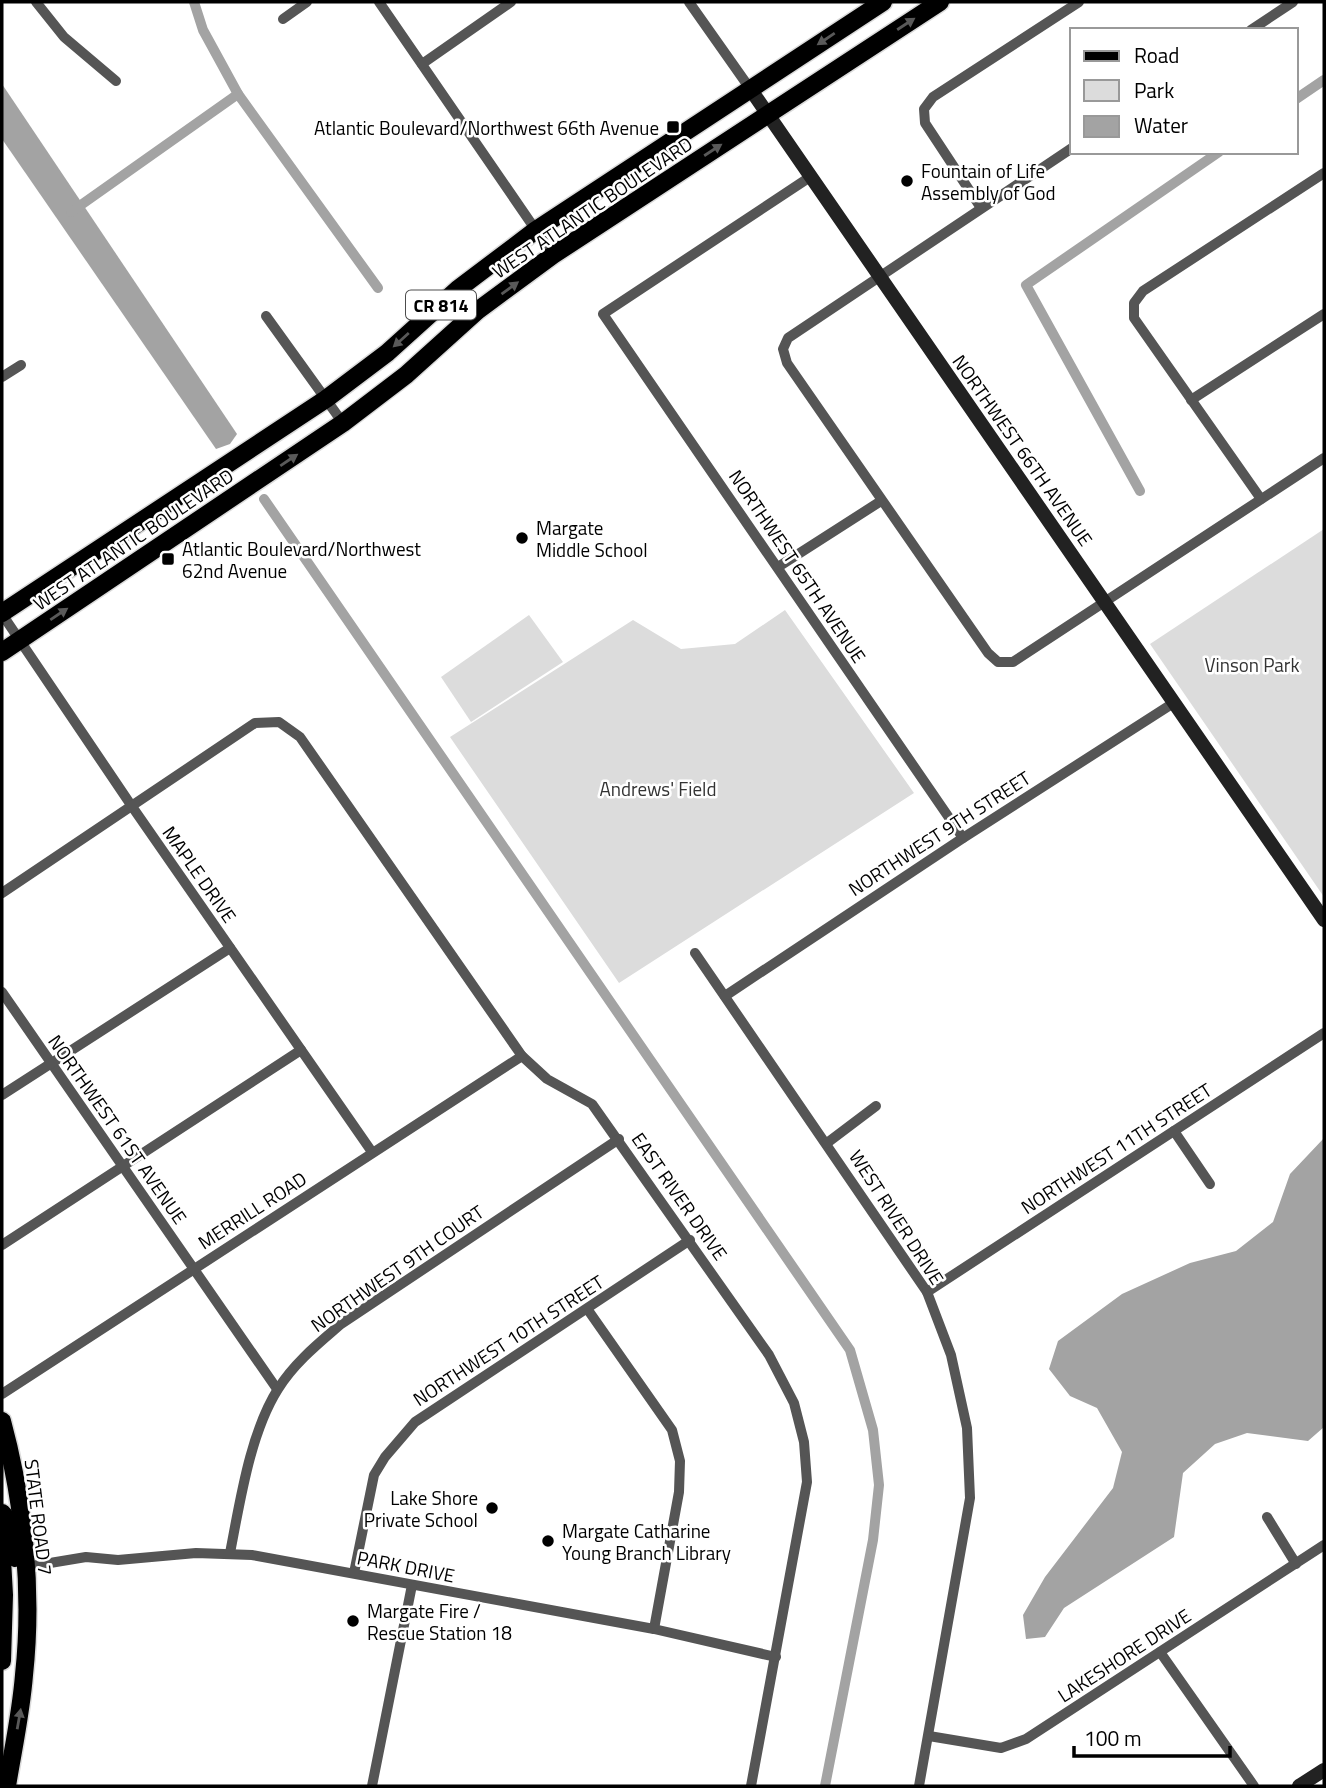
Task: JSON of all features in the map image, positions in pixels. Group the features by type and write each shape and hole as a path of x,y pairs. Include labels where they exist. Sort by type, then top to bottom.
{"main road":[{"name":"WEST ATLANTIC BOULEVARD","path":"2,613 326,398 387,353 457,289 536,230 883,2"},
{"name":"WEST ATLANTIC BOULEVARD","path":"2,652 343,423 406,375 477,311 553,256 940,2"},
{"name":"STATE ROAD 7","path":"2,1421 15,1480 26,1567 27,1605 25,1673 7,1786"},
{"path":"2,1513 7,1518 12,1553 26,1567"},
{"path":"2,1559 2,1661"}],"street":[{"path":"36,2 64,37 116,80"},
{"path":"283,19 307,2"},
{"path":"380,2 553,256"},
{"path":"422,64 511,2"},
{"name":"NORTHWEST 66TH AVENUE","path":"690,2 1324,920"},
{"path":"981,208 925,123 924,109 933,97 1079,2"},
{"path":"1254,28 1293,2"},
{"path":"1070,149 788,338 783,349 787,363 988,653 998,662 1013,662 1324,458"},
{"path":"1261,499 1134,318 1134,303 1143,291 1324,173"},
{"name":"NORTHWEST 65TH AVENUE","path":"810,177 603,314 963,838"},
{"path":"1192,400 1324,314"},
{"path":"266,316 343,423"},
{"path":"2,377 21,365"},
{"path":"778,567 881,501"},
{"name":"MAPLE DRIVE","path":"2,613 131,805 372,1152"},
{"name":"NORTHWEST 9TH STREET","path":"725,996 1175,702"},
{"name":"EAST RIVER DRIVE","path":"131,805 255,723 279,722 300,737 522,1056 547,1079 592,1104 769,1355 794,1403 804,1442 807,1482 751,1786"},
{"path":"2,893 131,805"},
{"path":"2,1095 230,948"},
{"name":"WEST RIVER DRIVE","path":"695,953 927,1292 951,1355 968,1428 970,1498 919,1786"},
{"name":"NORTHWEST 61ST AVENUE","path":"2,992 278,1389"},
{"name":"NORTHWEST 11TH STREET","path":"927,1292 1324,1033"},
{"path":"2,1245 301,1050"},
{"name":"MERRILL ROAD","path":"2,1394 522,1056"},
{"path":"827,1143 876,1106"},
{"path":"1174,1131 1210,1184"},
{"name":"NORTHWEST 9TH COURT","path":"230,1553 245,1475 261,1425 278,1389 308,1352 341,1324 619,1139"},
{"name":"NORTHWEST 10TH STREET","path":"354,1573 374,1475 385,1457 415,1422 690,1241"},
{"path":"588,1310 671,1430 680,1461 679,1492 654,1629"},
{"path":"1267,1517 1296,1564"},
{"name":"LAKESHORE DRIVE","path":"929,1736 1001,1748 1026,1739 1324,1545"},
{"name":"PARK DRIVE","path":"26,1567 86,1557 118,1560 230,1553 354,1573 412,1586 654,1629 776,1657"},
{"path":"372,1786 412,1586"},
{"path":"1160,1652 1254,1786"},
{"path":"1299,1786 1324,1770"}],"green space":[{"name":"Vinson Park","path":"1324,529 1324,897 1150,644"},
{"name":"Andrews' Field","path":"785,610 914,793 619,983 450,737 633,620 681,649 735,644"},
{"path":"529,615 563,662 471,722 441,677"}],"water":[{"path":"2,84 237,434 230,444 216,449 2,139"},
{"path":"1324,1138 1324,1427 1308,1441 1247,1433 1215,1444 1183,1473 1174,1537 1064,1608 1045,1637 1026,1639 1023,1615 1045,1577 1113,1488 1122,1452 1097,1408 1070,1396 1049,1369 1058,1341 1122,1294 1190,1263 1236,1251 1273,1222 1290,1174"}],"waterway":[{"path":"194,2 203,30 238,94 378,288"},
{"path":"1298,98 1324,80"},
{"path":"71,212 238,94"},
{"path":"1140,491 1026,285 1216,154"},
{"path":"264,499 850,1350 873,1430 879,1485 873,1540 825,1786"}],"place":[{"name":"Atlantic Boulevard/Northwest 66th Avenue","path":"673,127"},
{"name":"Fountain of Life Assembly of God","path":"907,181"},
{"name":"Margate Middle School","path":"522,538"},
{"name":"Atlantic Boulevard/Northwest 62nd Avenue","path":"168,559"},
{"name":"Lake Shore Private School","path":"492,1508"},
{"name":"Margate Catharine Young Branch Library","path":"548,1541"},
{"name":"Margate Fire / Rescue Station 18","path":"353,1621"}]}
